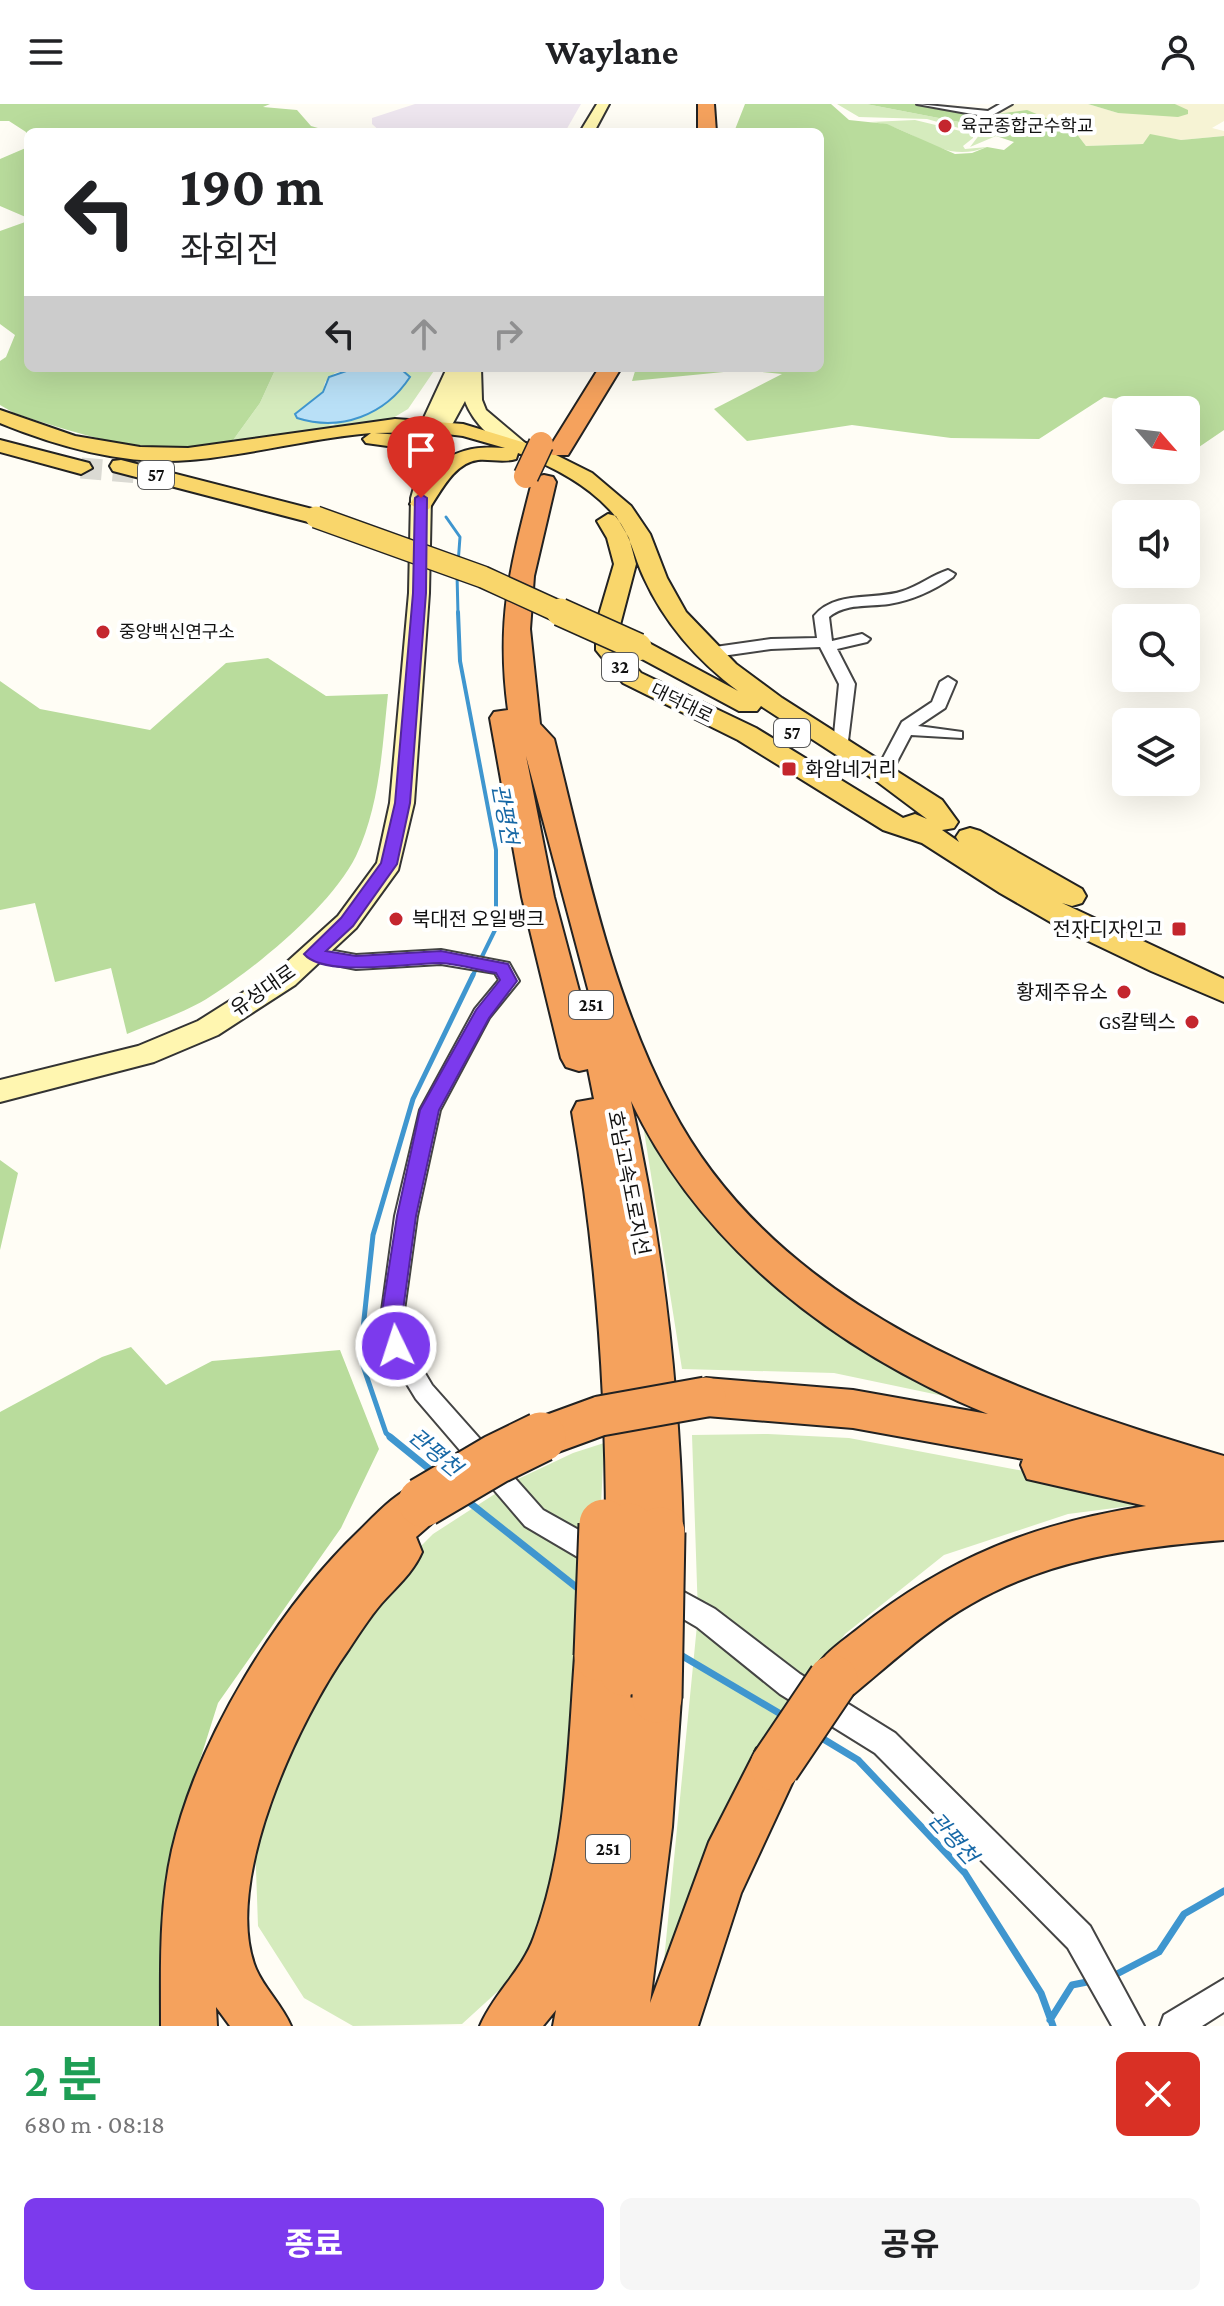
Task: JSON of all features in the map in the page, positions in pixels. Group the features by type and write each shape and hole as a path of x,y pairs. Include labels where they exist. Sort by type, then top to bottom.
{"highway":[{"path":"706,104 707,128"},
{"path":"719,104 719,128"},
{"name":"호남고속도로지선","path":"588,372 527,458 498,584 499,677 505,728 538,897 581,1068 599,1157 621,1306 610,1339 609,1479 631,1528"},
{"name":"호남고속도로지선","path":"581,2026 613,1813 627,1675 631,1528 655,1359 644,1262 607,1066 525,727 516,630 527,458 606,372"},
{"path":"525,727 539,739 612,1013 657,1117 704,1187 739,1228 786,1274 844,1316 950,1379 1001,1402 1091,1435 1224,1476"},
{"path":"189,2026 187,1937 195,1866 205,1824 238,1742 278,1665 314,1611 376,1541 428,1511 566,1449 708,1408 853,1409 1224,1476"},
{"path":"708,1408 849,1428 1224,1501"},
{"path":"263,2026 238,1993 226,1964 221,1936 224,1876 234,1833 265,1752 307,1670 336,1627 428,1511"},
{"path":"670,2026 744,1818 833,1680 918,1612 990,1570 1040,1551 1106,1535 1181,1522 1224,1519"},
{"path":"508,2026 535,1991 568,1922 587,1806 627,1675 631,1528"},
{"name":"호남고속도로지선","path":"619,2026 646,1827 627,1675"}],"main road":[{"path":"589,128 603,104"},
{"path":"601,128 615,104"},
{"path":"173,469 358,434 394,424 412,416 453,372"},
{"name":"유성대로","path":"437,432 432,418 454,372"},
{"name":"유성대로","path":"0,1091 144,1055 208,1028 286,978 347,922 389,864 402,803 419,593 422,492 437,432 471,372"},
{"name":"32","path":"473,372 471,399 474,408 486,424 527,458"},
{"path":"0,416 59,438 146,454 188,454 358,434 390,439 413,448 422,492"},
{"name":"57","path":"0,424 83,456 313,521"},
{"name":"대덕대로","path":"358,434 437,432 578,474 626,513 638,531 669,608 708,653 748,688 932,806 936,829"},
{"name":"57","path":"0,433 60,455 313,521"},
{"path":"0,446 81,468"},
{"path":"422,492 447,465 475,452 527,458"},
{"name":"대덕대로","path":"527,458 576,487 603,511 618,538 625,564 608,625 608,650 632,678 747,734 893,824 936,829 1008,886 1140,956 1224,991"},
{"name":"대덕대로","path":"313,521 634,651 910,817 1224,971"},
{"path":"614,604 636,594 649,595 669,608"}],"street":[{"path":"922,104 989,114 1007,104"},
{"path":"841,745 847,684 826,644 821,616 832,606 892,599 928,587 948,574"},
{"path":"708,653 771,644 826,644 862,639"},
{"path":"883,773 906,729 939,705 948,682"},
{"path":"906,729 956,735"},
{"path":"312,954 356,962 441,957 502,968 509,981 482,1014 430,1110 406,1216 391,1325 396,1346 424,1392 534,1518 706,1618 790,1684 885,1743 1079,1937 1129,2026"},
{"path":"1175,2026 1224,1994"}],"shaded area":[{"path":"415,104 581,104 567,128 376,128 372,124 372,118"},
{"path":"1009,104 1088,104 1118,113 1138,113 1188,111 1175,104 1224,104 1224,121 1212,128 1224,131 1224,136 1181,140 1151,135 1143,144 1086,146 1073,129 997,113"}],"green space":[{"path":"0,104 270,104 263,107 297,110 311,126 318,128 24,128 24,131 9,121 0,121"},
{"path":"745,104 831,104 849,120 887,124 955,154 972,153 987,147 1004,150 1014,142 996,136 996,129 866,104 918,104 988,115 1027,110 1073,129 1086,146 1143,144 1150,134 1181,140 1224,136 1224,430 1200,446 1200,396 1112,396 1104,397 1039,439 951,438 852,425 747,441 714,409 782,374 763,372 824,372 824,128 736,128"},
{"path":"837,104 866,104 996,129 996,136 970,147 980,134 927,119 859,117"},
{"path":"1088,104 1175,104 1188,110 1188,114 1178,117 1118,113"},
{"path":"915,120 973,134 973,138 963,146 965,149 987,147 955,152 887,125 870,122"},
{"path":"24,149 24,216 0,206 0,159"},
{"path":"24,222 24,372 274,372 260,403 231,443 172,447 120,443 43,423 0,405 0,361 6,357 15,335 0,324 0,231"},
{"path":"274,372 339,372 325,382 323,392 297,417 333,425 390,401 407,381 394,372 433,372 408,409 393,418 231,443 260,403"},
{"path":"635,372 724,372 632,381"},
{"path":"268,658 326,696 388,694 379,776 364,837 345,875 330,894 271,952 202,1002 127,1034 111,968 55,982 35,903 0,910 0,681 40,709 150,730 226,663"},
{"path":"640,1106 688,1182 972,1402 834,1373 682,1369"},
{"path":"0,1160 18,1173 0,1250"},
{"path":"131,1347 166,1385 212,1361 340,1350 379,1449 341,1528 218,1703 169,1858 161,2026 0,2026 0,1412 102,1357"},
{"path":"768,1434 849,1438 1177,1500 1068,1514 944,1555 845,1634 746,1773 662,1981 698,1615 692,1435"},
{"path":"604,1443 599,1548 538,1513 516,1480 573,1453"},
{"path":"501,1490 591,1557 561,1835 529,1963 462,2024 353,2026 304,1998 258,1926 255,1841 291,1729 381,1586 433,1534"}],"water":[{"path":"343,372 404,372 410,377 388,401 361,417 330,423 297,418 295,414 323,392 329,377"}],"waterway":[{"name":"관평천","path":"446,517 460,537 458,564"},
{"name":"관평천","path":"457,574 458,614"},
{"name":"관평천","path":"458,612 460,661 496,850 496,928 472,977"},
{"name":"관평천","path":"393,1439 386,1433 360,1357 373,1235 413,1099 473,975"},
{"name":"관평천","path":"390,1437 433,1472"},
{"name":"관평천","path":"465,1499 580,1590"},
{"name":"관평천","path":"679,1654 784,1716"},
{"name":"관평천","path":"820,1737 858,1760 965,1873 1041,1993 1051,2019"},
{"path":"1113,1976 1159,1952 1184,1914 1224,1891"},
{"path":"1051,2019 1072,1985 1092,1981"},
{"name":"관평천","path":"1051,2019 1053,2026"}],"tunnel":[{"path":"81,468 140,473 173,469"}],"place":[{"name":"육군종합군수학교","path":"945,126"},
{"name":"중앙백신연구소","path":"103,632"},
{"name":"화암네거리","path":"789,769"},
{"name":"북대전 오일뱅크","path":"396,919"},
{"name":"전자디자인고","path":"1179,929"},
{"name":"황제주유소","path":"1124,992"},
{"name":"GS칼텍스","path":"1192,1022"}],"route":[{"path":"396,1346 391,1325 406,1216 430,1110 482,1014 509,981 502,968 441,957 356,962 312,954 347,922 389,864 402,803 419,593 421,498"}]}
